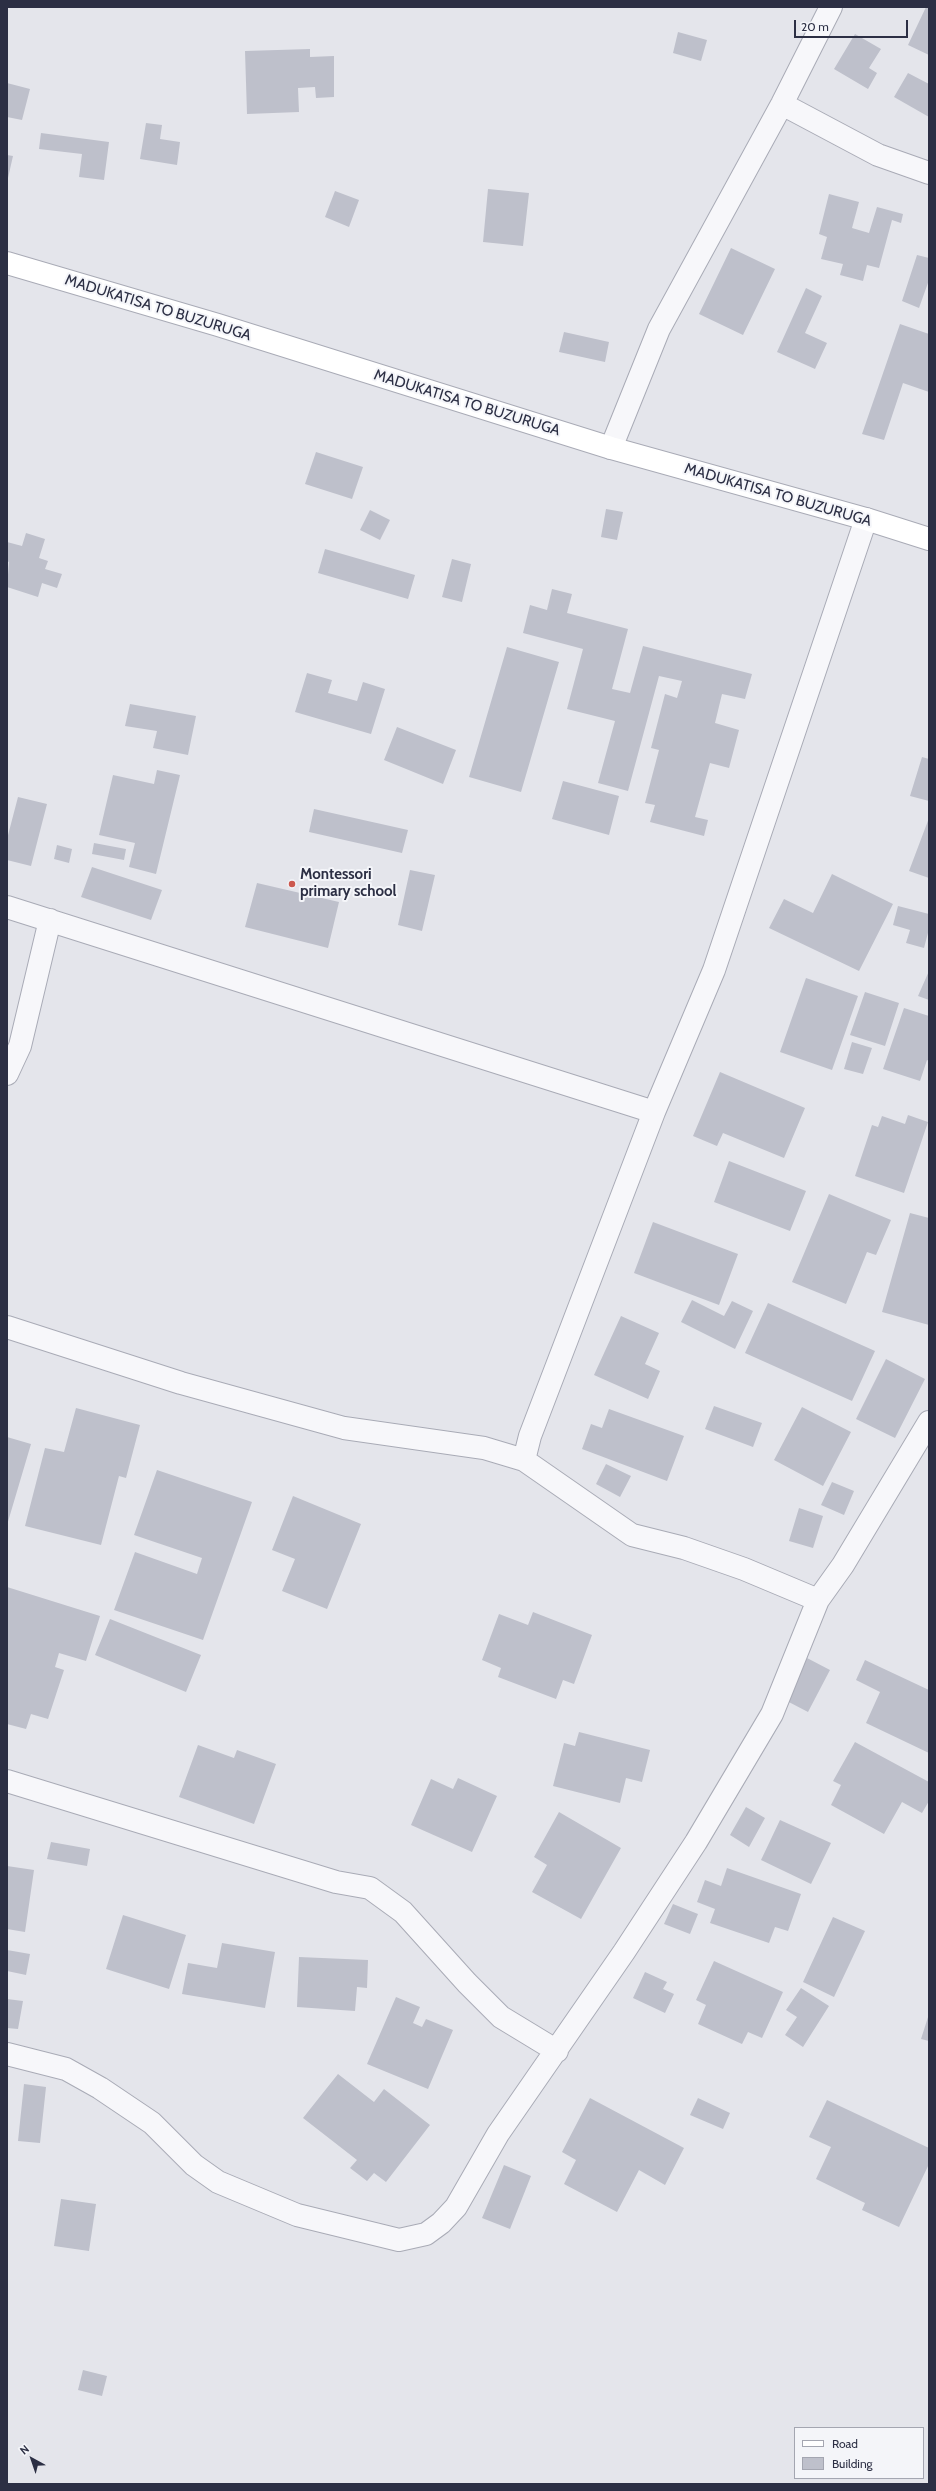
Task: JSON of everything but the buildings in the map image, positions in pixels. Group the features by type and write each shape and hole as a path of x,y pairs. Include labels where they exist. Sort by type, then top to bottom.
{"main road":[{"name":"MADUKATISA TO BUZURUGA","path":"7,263 226,328 611,448 866,519 929,539"}],"street":[{"path":"611,448 659,329 782,104 831,7"},
{"path":"782,104 878,155 929,174"},
{"path":"524,1460 530,1436 654,1112 714,970 866,519"},
{"path":"7,907 654,1112"},
{"path":"7,1074 20,1046 50,920"},
{"path":"7,1327 181,1383 344,1428 484,1448 524,1460 632,1535 684,1548 738,1567 818,1600"},
{"path":"7,2054 66,2069 100,2088 152,2123 194,2165 218,2182 297,2215 399,2240 426,2234 441,2223 456,2207 498,2134 556,2051 696,1842 772,1714 818,1600 843,1565 929,1422"},
{"path":"7,1781 329,1879 370,1888 403,1912 466,1983 501,2017 556,2051"}],"place":[{"name":"Montessori primary school","path":"292,884"}]}
